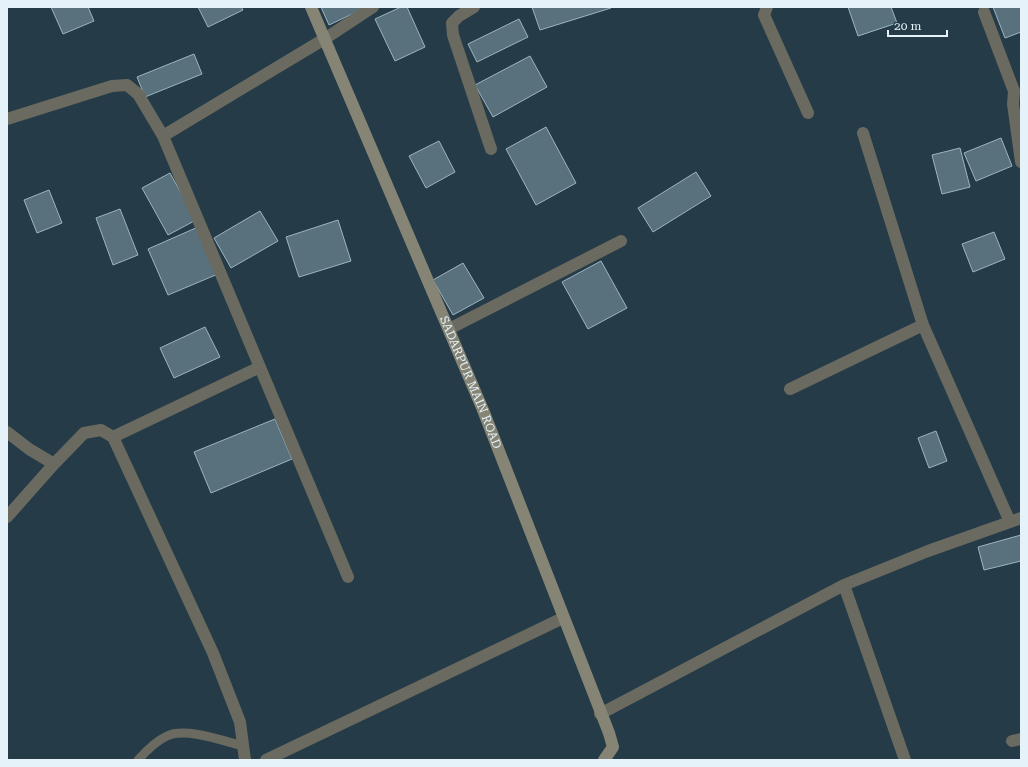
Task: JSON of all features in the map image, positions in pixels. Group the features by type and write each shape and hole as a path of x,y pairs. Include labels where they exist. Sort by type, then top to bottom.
{"street":[{"name":"SADARPUR MAIN ROAD","path":"311,7 326,38 483,410 613,747 604,760"},
{"path":"163,136 326,38 373,7"},
{"path":"474,7 459,16 452,23 452,35 491,149"},
{"path":"767,7 764,15 808,113"},
{"path":"984,12 1018,90 1014,104 1021,162"},
{"path":"7,120 112,86 127,85 138,94 163,136 348,577"},
{"path":"600,714 844,585 928,551 1016,520 924,325 863,133"},
{"path":"449,329 621,241"},
{"path":"790,389 924,325"},
{"path":"114,437 260,367"},
{"path":"7,517 84,433 101,430 114,437 213,653 240,722 245,760"},
{"path":"7,432 29,449 54,464"},
{"path":"844,585 905,760"},
{"path":"266,760 563,618"}],"lane":[{"path":"138,760 146,750 168,735 192,733 243,746"}],"building":[{"path":"51,7 88,7 94,21 63,34"},
{"path":"198,7 241,7 243,10 208,27"},
{"path":"321,7 367,7 329,25"},
{"path":"401,7 407,7 425,47 395,61 375,19"},
{"path":"532,7 611,7 611,8 540,30"},
{"path":"848,7 891,7 897,23 858,36"},
{"path":"993,7 1021,7 1021,32 1005,38"},
{"path":"519,19 528,37 477,62 468,44"},
{"path":"194,54 202,74 145,97 137,77"},
{"path":"530,56 547,87 493,117 475,85"},
{"path":"546,127 576,183 536,205 506,149"},
{"path":"1001,138 1012,166 976,181 964,153"},
{"path":"439,141 455,172 426,188 409,156"},
{"path":"960,148 970,187 942,194 932,155"},
{"path":"696,172 711,196 653,232 638,208"},
{"path":"170,173 196,220 168,235 142,188"},
{"path":"49,190 62,223 37,233 24,200"},
{"path":"120,209 138,255 113,265 96,218"},
{"path":"260,211 278,241 231,268 214,238"},
{"path":"338,220 351,261 299,277 286,237"},
{"path":"198,227 218,274 168,295 148,249"},
{"path":"994,232 1005,259 973,272 962,244"},
{"path":"601,261 627,308 588,329 562,282"},
{"path":"463,263 484,298 453,315 433,280"},
{"path":"205,327 220,357 174,378 160,348"},
{"path":"275,419 292,459 211,493 194,452"},
{"path":"936,431 947,461 929,468 918,438"},
{"path":"1021,535 1021,561 984,570 978,547"}]}
